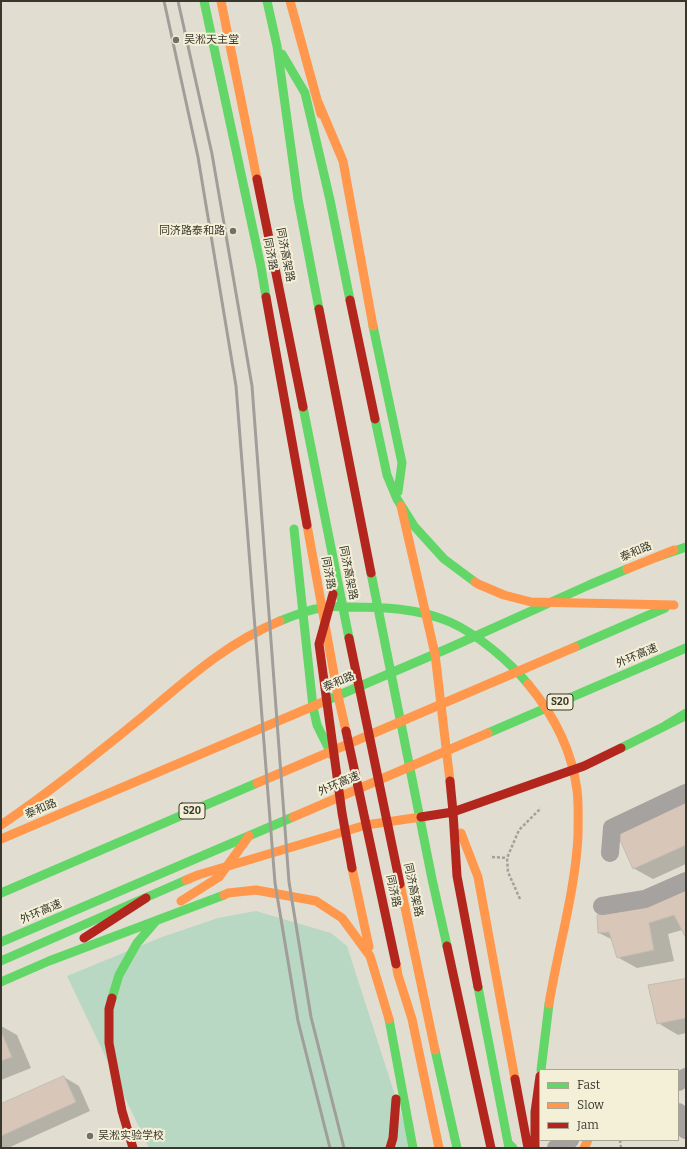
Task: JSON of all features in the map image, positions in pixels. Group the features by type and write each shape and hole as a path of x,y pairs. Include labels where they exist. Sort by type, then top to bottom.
{"main road":[{"path":"199,1 203,41"},
{"name":"同济路","path":"204,1 261,267 338,696 398,975 412,1019 439,1148"},
{"name":"同济高架路","path":"221,1 264,206 337,579 422,994 457,1148"},
{"name":"同济高架路","path":"267,1 277,46 298,199 432,879 491,1148"},
{"path":"290,1 318,102 328,149"},
{"name":"S20","path":"1,893 677,603 531,602 504,595 478,584 444,559 414,526 397,499 387,475 330,200 305,93 277,46"},
{"path":"318,102 343,161 379,356 402,463 398,492"},
{"path":"331,164 398,492 435,654 453,812 457,876 510,1146"},
{"path":"246,243 261,267"},
{"path":"294,502 296,466"},
{"path":"294,517 313,707 317,725 366,825"},
{"name":"泰和路","path":"1,839 313,707 589,585 657,556 686,546"},
{"path":"337,579 319,644 342,813 354,880 392,1056 396,1100 393,1138 390,1148"},
{"path":"1,825 31,805 225,650 265,628 301,614 326,607 368,606 399,608 440,618 467,631 498,653 530,686 554,721 572,764 576,781 579,839 572,892 552,988 541,1069"},
{"name":"外环高速","path":"1,942 686,648"},
{"path":"1,961 198,875 366,825 453,812 584,766 686,714"},
{"path":"453,812 478,877 528,1148"},
{"path":"133,1148 122,1112 109,1043 109,1009 119,975 137,943 156,921 187,897 219,877 249,836"},
{"path":"1,982 49,961 228,893 256,890 316,901 342,918 370,956 388,1014 413,1148"},
{"path":"49,961 146,898"},
{"path":"535,1148 535,1112 539,1083"}],"street":[{"path":"610,853 612,828 686,793"},
{"path":"602,906 645,899 686,881"},
{"path":"679,1114 686,1130"},
{"path":"556,1148 568,1141"}],"path":[{"path":"520,899 508,872 507,858 519,830 541,808"}],"green space":[{"path":"256,911 331,933 347,946 412,1148 149,1148 67,976 162,937 218,918"}],"building":[{"path":"686,797 686,845 633,869 616,831"},
{"path":"686,888 686,938 674,915 649,923 654,950 617,958 609,932 598,933 597,915 617,912"},
{"path":"686,978 686,1018 657,1024 648,985"},
{"path":"1,1031 12,1057 1,1061"},
{"path":"64,1076 76,1102 1,1136 1,1104"}],"railway":[{"path":"164,1 198,157 236,386 275,883 298,1021 330,1148"},
{"path":"178,1 212,154 252,386 289,882 311,1017 344,1148"}],"traffic: fast":[{"path":"204,1 261,267 266,297"},
{"path":"267,1 277,46 298,199 319,309"},
{"path":"282,54 305,93 330,200 350,300"},
{"path":"373,326 402,463 398,492"},
{"path":"303,407 349,638"},
{"path":"375,419 387,475 397,499 414,526 444,559 475,582"},
{"path":"294,529 313,707 317,725 332,755"},
{"path":"657,557 686,547"},
{"path":"323,702 627,569"},
{"path":"371,573 432,879 447,946"},
{"path":"280,621 297,614 332,607 374,607 400,609 438,617 460,627 482,641 512,666 528,684"},
{"path":"575,647 665,608"},
{"path":"488,733 686,648"},
{"path":"666,725 686,713"},
{"path":"621,748 683,717"},
{"path":"1,893 257,783"},
{"path":"1,942 293,817"},
{"path":"1,961 186,880"},
{"path":"1,982 49,961 224,895"},
{"path":"112,998 119,975 137,943 156,921"},
{"path":"478,987 509,1148"},
{"path":"541,1069 549,1004"},
{"path":"389,1019 413,1148"},
{"path":"435,1050 457,1148"},
{"path":"508,1143 513,1148"}],"traffic: slow":[{"path":"221,1 257,179"},
{"path":"290,1 321,114"},
{"path":"318,102 343,161 373,326"},
{"path":"401,506 435,654 450,781"},
{"path":"307,525 338,696 346,731"},
{"path":"627,569 674,550"},
{"path":"475,582 504,595 531,602 674,605"},
{"path":"1,825 72,773 207,664 242,640 280,621"},
{"path":"257,783 575,647"},
{"path":"528,684 546,708 566,747 571,761 578,801 578,836 576,857 570,899 549,1004"},
{"path":"1,839 323,702"},
{"path":"293,817 488,733"},
{"path":"186,880 198,875 366,825 421,817"},
{"path":"461,833 478,877 515,1079"},
{"path":"181,901 219,877 249,836"},
{"path":"352,868 369,947"},
{"path":"400,884 435,1050"},
{"path":"224,895 228,893 256,890 316,901 342,918 370,956 389,1019"},
{"path":"396,964 412,1019 439,1148"},
{"path":"584,1148 588,1141"}],"traffic: jam":[{"path":"257,179 303,407"},
{"path":"266,297 307,525"},
{"path":"350,300 375,419"},
{"path":"319,309 371,573"},
{"path":"333,594 319,644 342,813 352,868"},
{"path":"349,638 400,884"},
{"path":"346,731 396,964"},
{"path":"421,817 453,812 584,766 621,748"},
{"path":"450,781 457,876 478,987"},
{"path":"84,938 146,898"},
{"path":"447,946 491,1148"},
{"path":"112,998 109,1009 109,1043 122,1111 133,1148"},
{"path":"515,1079 528,1148"},
{"path":"535,1148 535,1112 539,1083"},
{"path":"390,1148 393,1138 396,1099"}],"place":[{"name":"吴淞天主堂","path":"176,40"},
{"name":"同济路泰和路","path":"233,231"},
{"name":"吴淞实验学校","path":"90,1136"}]}
